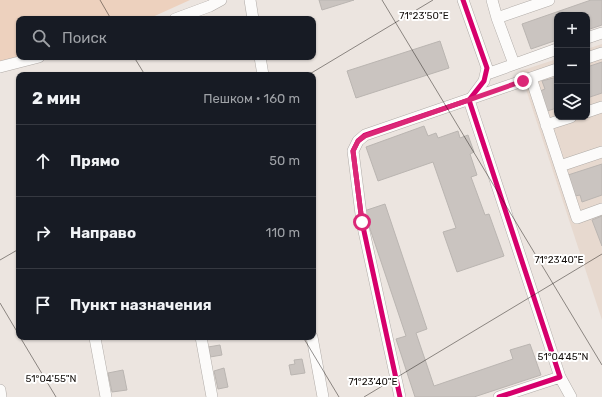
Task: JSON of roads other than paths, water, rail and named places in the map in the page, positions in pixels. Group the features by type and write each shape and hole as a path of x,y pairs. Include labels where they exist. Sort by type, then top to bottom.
{"street":[{"path":"183,16 210,6 221,0"},
{"path":"250,0 253,16"},
{"path":"463,0 487,68 487,74 484,80 469,100"},
{"path":"492,0 514,64"},
{"path":"497,18 548,0"},
{"path":"590,37 602,33"},
{"path":"487,74 554,50"},
{"path":"590,57 602,53"},
{"path":"0,67 27,60"},
{"path":"260,60 262,72"},
{"path":"400,397 362,222 353,151 358,141 365,136 554,70"},
{"path":"530,78 577,218 602,209"},
{"path":"469,100 560,377 571,397"},
{"path":"590,111 602,107"},
{"path":"546,125 562,120"},
{"path":"560,166 602,152"},
{"path":"95,340 106,397"},
{"path":"202,340 212,397"},
{"path":"313,340 323,397"},
{"path":"499,397 560,377"},
{"path":"0,390 1,397"}]}
